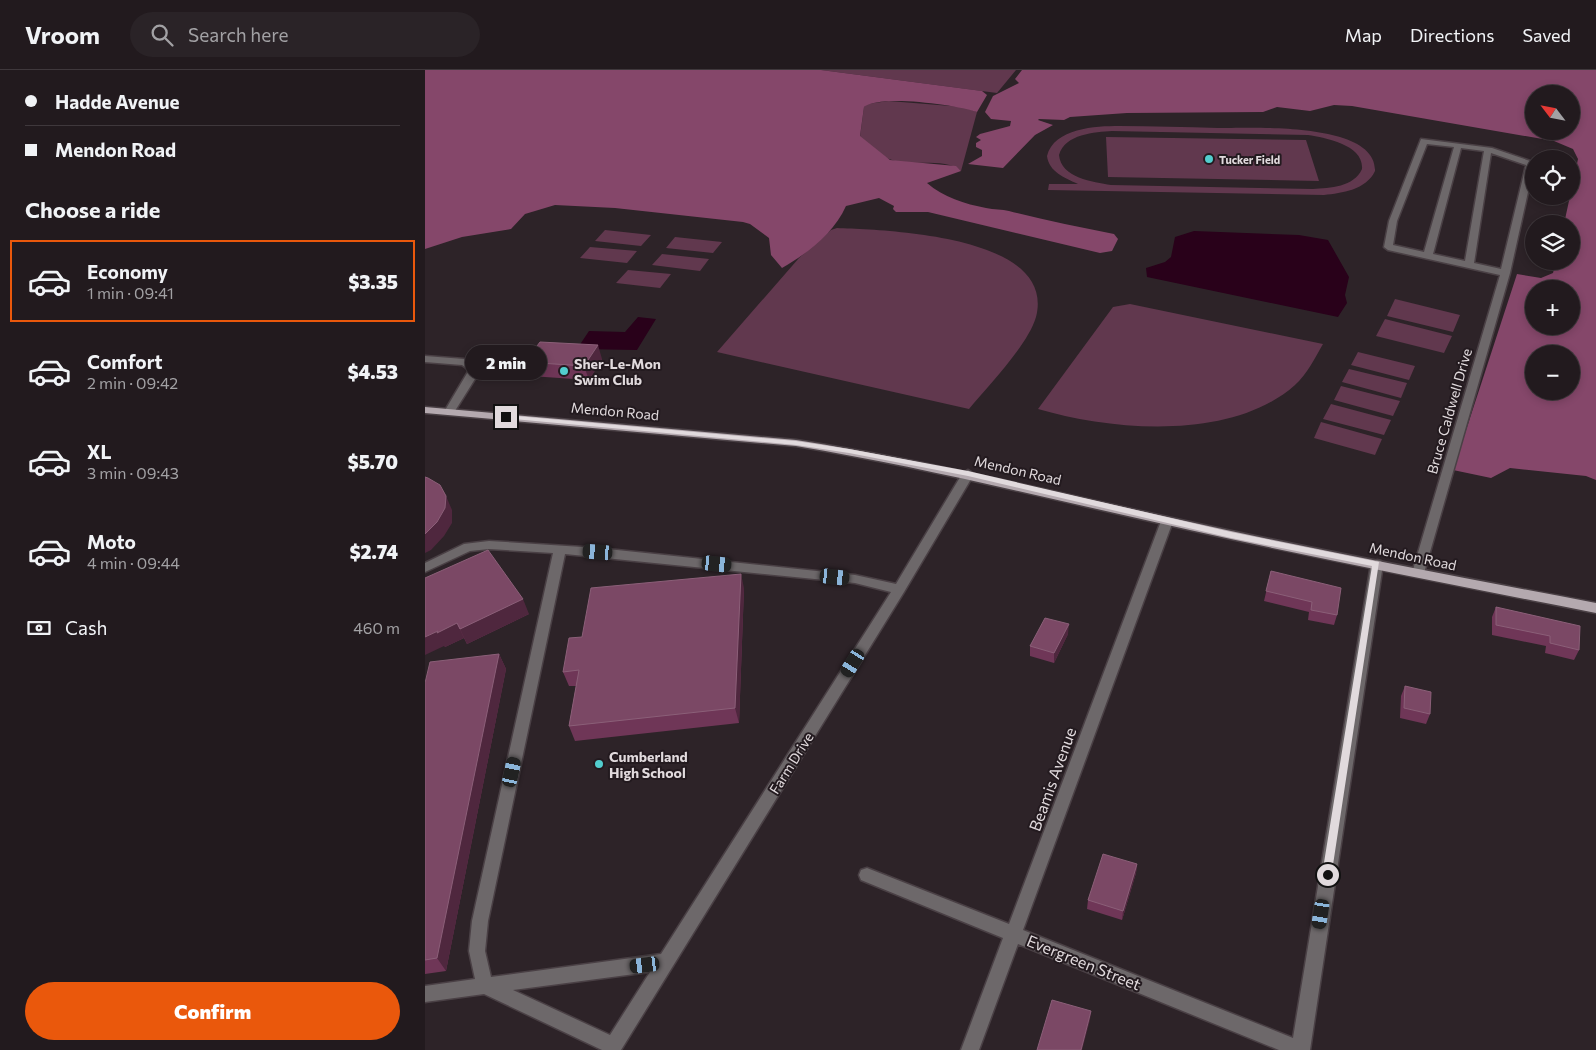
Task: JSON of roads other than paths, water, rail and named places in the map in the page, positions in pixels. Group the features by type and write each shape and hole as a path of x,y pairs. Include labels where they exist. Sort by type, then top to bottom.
{"main road":[{"name":"Mendon Road","path":"425,410 796,443 968,474 1167,521 1596,608"}],"street":[{"path":"1469,264 1488,150 1424,141 1393,221 1388,247 1505,273"},
{"path":"1429,255 1458,146"},
{"name":"Bruce Caldwell Drive","path":"1418,573 1505,273 1530,164 1515,156 1488,150"},
{"path":"425,359 464,362 474,368 475,371 449,412"},
{"name":"Farm Drive","path":"612,1048 664,962 899,589 968,474"},
{"name":"Beamis Avenue","path":"969,1050 1167,521"},
{"path":"425,568 468,547 489,545 561,550 855,579 899,589"},
{"path":"485,986 477,951 480,921 561,550"},
{"path":"1300,1050 1377,564"},
{"name":"Evergreen Street","path":"867,875 1300,1050"},
{"path":"425,994 664,962"},
{"path":"485,986 612,1048"}],"place":[{"name":"Tucker Field","path":"1209,159"},
{"name":"Sher-Le-Mon Swim Club","path":"564,371"},
{"name":"Cumberland High School","path":"599,764"}]}
